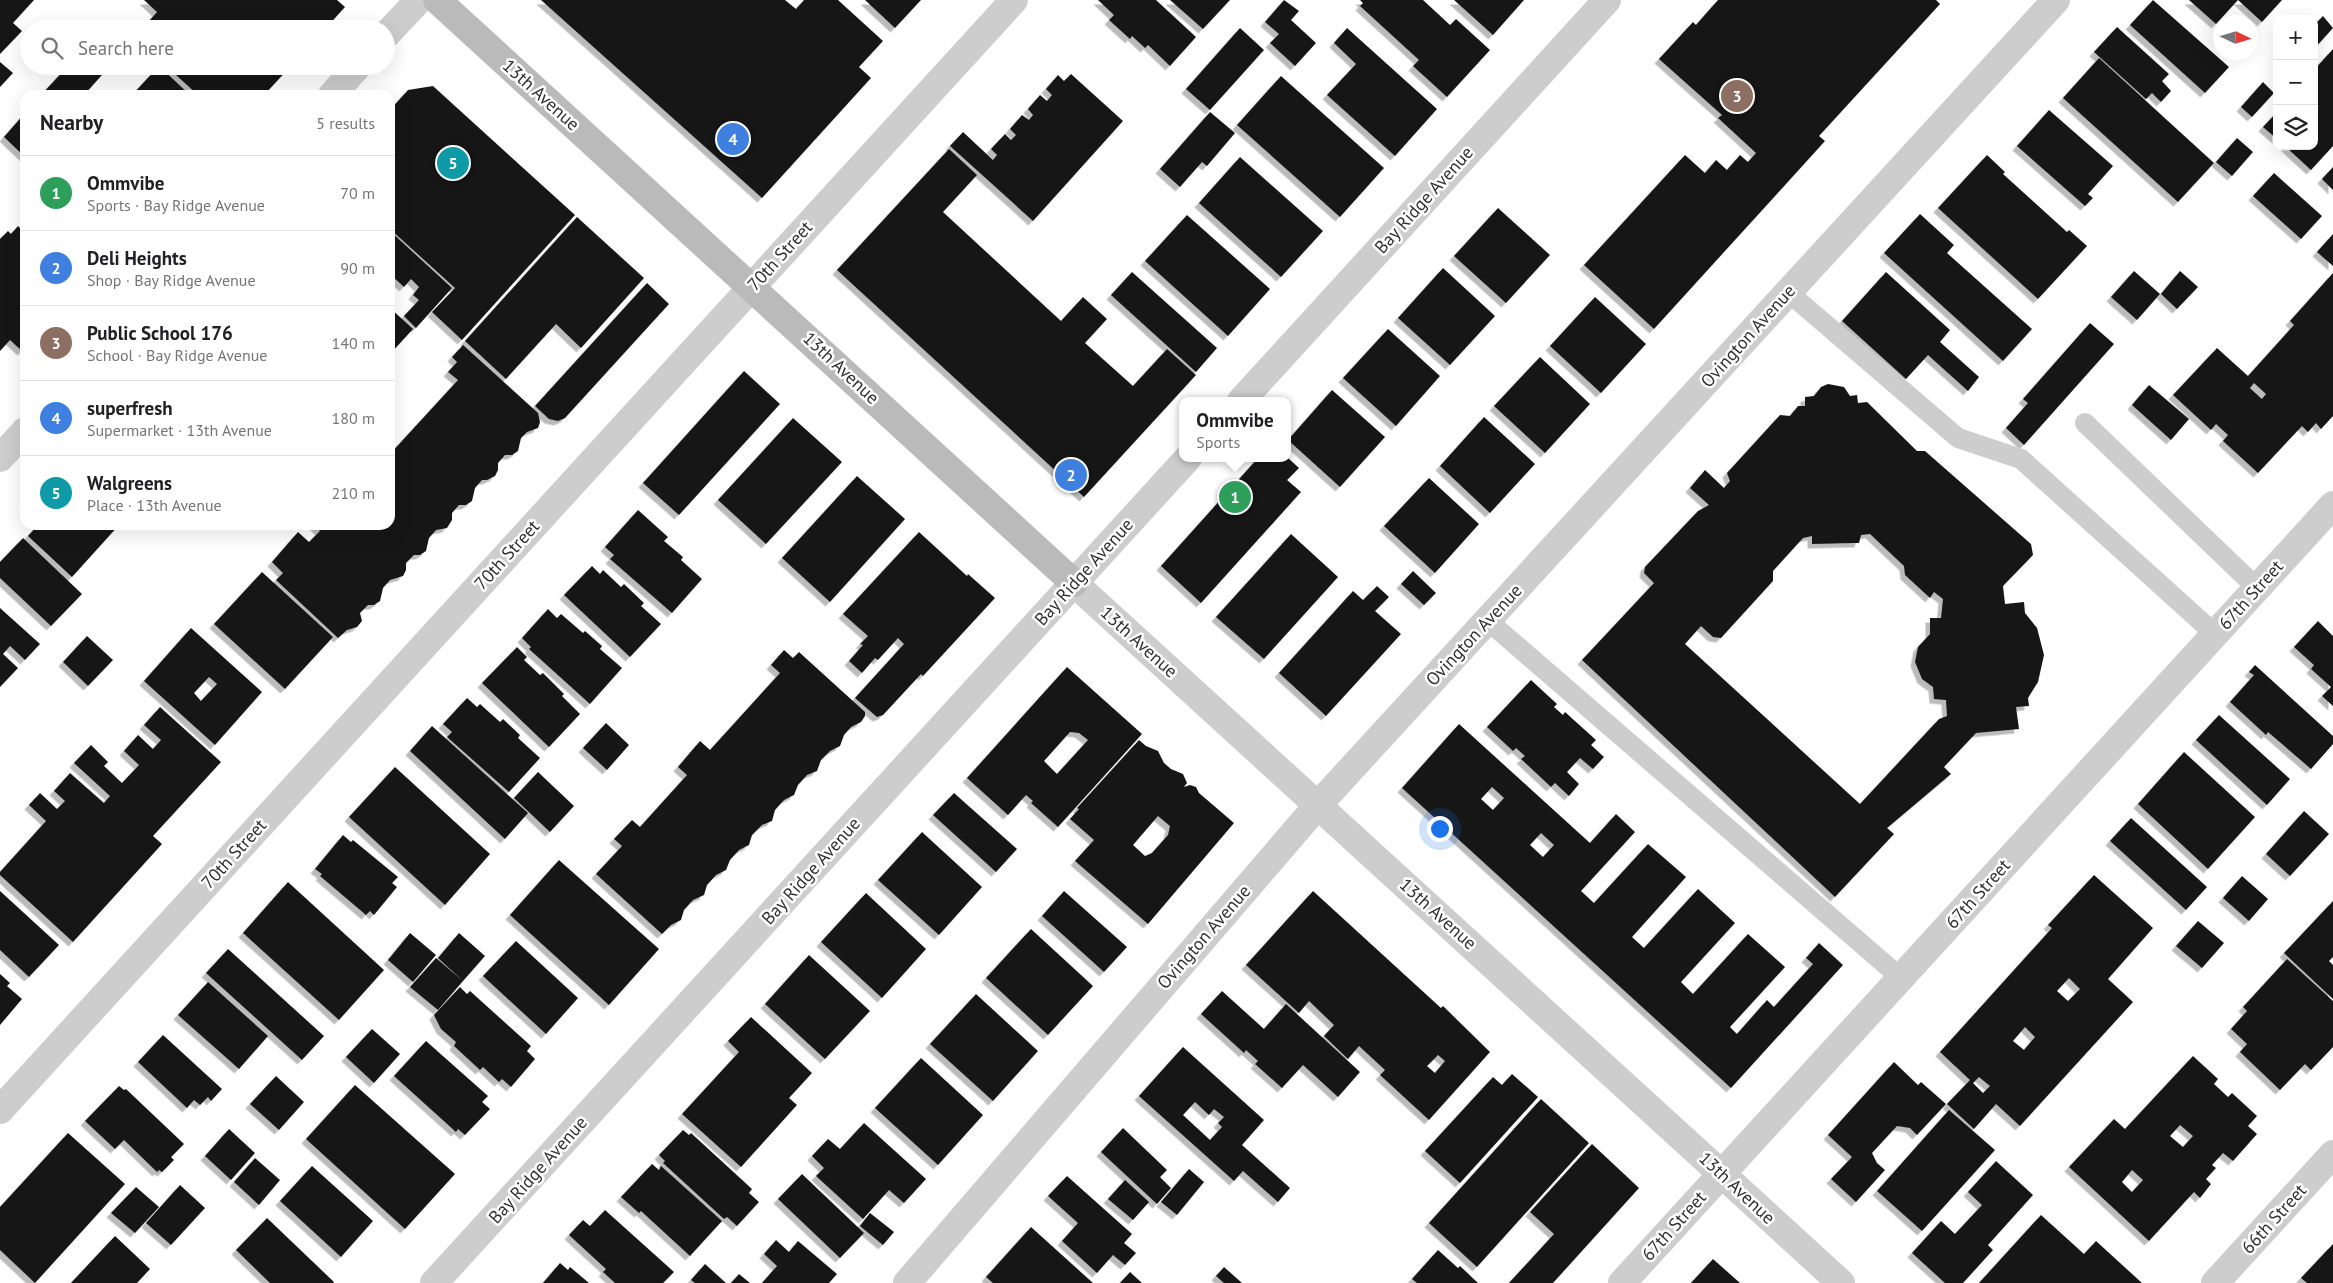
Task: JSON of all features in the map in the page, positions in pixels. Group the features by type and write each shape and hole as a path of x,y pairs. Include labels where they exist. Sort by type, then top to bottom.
{"main road":[{"name":"13th Avenue","path":"437,0 1074,583"}],"street":[{"path":"395,25 419,0"},
{"name":"70th Street","path":"0,1110 1014,0"},
{"name":"Bay Ridge Avenue","path":"1245,397 1607,0"},
{"name":"Ovington Avenue","path":"907,1283 1318,805 2056,0"},
{"path":"336,90 350,75"},
{"path":"0,458 20,436"},
{"name":"Bay Ridge Avenue","path":"434,1283 1184,462"},
{"name":"67th Street","path":"1622,1283 2333,504"},
{"name":"13th Avenue","path":"1074,583 1842,1283"},
{"name":"66th Street","path":"2216,1283 2333,1154"}],"lane":[{"path":"1788,292 1958,438 2021,459 2215,634"},
{"path":"2085,423 2257,588"},
{"path":"1488,620 1901,978"}],"building":[{"path":"0,0 34,0 13,23 20,29 20,33 0,54"},
{"path":"144,0 337,0 345,7 333,20 150,20 157,12"},
{"path":"541,0 785,0 796,9 804,0 838,0 883,41 859,67 871,78 762,198"},
{"path":"865,0 921,0 895,28"},
{"path":"1098,0 1156,0 1196,37 1170,66 1148,45 1145,48 1132,36 1130,39 1109,20 1114,15"},
{"path":"1170,0 1230,0 1203,29"},
{"path":"1284,0 1299,11 1291,20 1316,43 1295,66 1270,43 1279,34 1265,22"},
{"path":"1360,0 1423,0 1450,25 1456,19 1490,50 1447,97 1413,66 1419,60 1360,6 1363,3"},
{"path":"1454,0 1524,0 1493,35"},
{"path":"1718,0 1936,0 1940,4 1819,136 1825,141 1654,329 1584,265 1685,155 1705,173 1716,160 1727,170 1740,155 1748,162 1756,153 1718,118 1722,115 1659,59 1693,22 1696,25"},
{"path":"2153,0 2213,53 2213,60 2221,60 2229,67 2205,93 2130,25"},
{"path":"2189,0 2238,0 2224,15 2213,15 2213,21"},
{"path":"2238,0 2282,0 2262,22 2258,18 2258,15 2254,15"},
{"path":"2323,16 2333,28 2318,45 2318,21"},
{"path":"2117,27 2169,74 2162,81 2171,91 2161,102 2152,93 2146,99 2094,52"},
{"path":"1240,28 1264,50 1210,110 1186,89"},
{"path":"1347,28 1437,109 1395,156 1327,95 1356,64 1334,43"},
{"path":"2333,49 2333,146 2311,170 2289,150 2318,150 2318,66"},
{"path":"2099,58 2214,163 2178,202 2063,98"},
{"path":"0,62 13,73 0,87"},
{"path":"1071,74 1123,121 1033,221 950,146 963,132 993,160 997,155 991,149 1005,134 1011,140 1016,135 1010,129 1022,115 1029,120 1033,115 1028,109 1040,95 1047,101 1052,95 1046,89 1058,75 1064,81"},
{"path":"60,75 102,75 88,90 46,90"},
{"path":"151,75 169,75 185,90 137,90"},
{"path":"176,75 283,75 269,90 192,90"},
{"path":"1281,76 1384,168 1340,217 1237,125"},
{"path":"2263,82 2273,92 2252,117 2241,107"},
{"path":"433,86 575,215 462,340 432,312 455,288 395,234 395,104 408,90"},
{"path":"2049,110 2113,166 2088,194 2093,198 2085,206 2017,146"},
{"path":"1210,112 1235,133 1207,166 1202,162 1180,187 1160,169"},
{"path":"2273,116 2273,136 2263,127"},
{"path":"20,119 20,152 4,137"},
{"path":"2237,138 2253,152 2232,176 2216,162"},
{"path":"949,149 977,175 943,212 1061,321 1083,297 1107,319 1085,343 1133,386 1167,349 1196,375 1084,497 837,270"},
{"path":"1987,155 2005,172 2003,174 2067,232 2069,230 2087,246 2038,299 1938,208"},
{"path":"1240,157 1323,231 1281,277 1199,203"},
{"path":"2333,167 2333,190 2322,179"},
{"path":"2274,173 2322,216 2301,239 2253,196"},
{"path":"1498,208 1550,255 1506,303 1454,256"},
{"path":"1920,214 1954,245 1947,253 2032,329 2003,361 1884,253"},
{"path":"1187,215 1270,289 1228,336 1145,261"},
{"path":"577,217 644,278 581,348 556,324 506,379 465,341"},
{"path":"18,226 20,228 20,349 10,340 0,351 0,239 8,231 11,234"},
{"path":"2333,234 2333,266 2317,252"},
{"path":"395,236 452,288 416,328 404,316 419,300 413,295 419,287 411,279 404,287 395,279"},
{"path":"1443,268 1495,316 1450,365 1398,318"},
{"path":"2134,271 2160,294 2137,320 2111,297"},
{"path":"2180,271 2198,287 2177,309 2161,294"},
{"path":"1132,272 1217,348 1196,372 1111,295"},
{"path":"1886,272 1950,330 1940,342 1979,377 1968,391 1928,355 1906,379 1842,321"},
{"path":"2333,273 2333,416 2321,429 2316,423 2308,432 2302,426 2258,473 2223,441 2228,435 2216,424 2211,430 2173,395 2217,348 2248,376 2294,325 2290,321","holes":["2254,383 2266,394 2262,399 2250,388"]},
{"path":"647,283 669,304 565,418 558,421 549,419 535,406"},
{"path":"1595,297 1646,344 1601,393 1550,346"},
{"path":"395,313 413,329 395,349"},
{"path":"2090,323 2114,344 2024,445 2006,428 2028,403 2023,399"},
{"path":"1388,329 1440,376 1396,426 1343,378"},
{"path":"463,345 538,413 540,422 538,428 527,432 521,438 518,451 512,455 505,455 498,463 498,470 495,476 482,480 475,488 472,501 466,505 459,505 452,513 452,520 447,528 436,530 429,538 426,551 420,555 414,555 406,563 406,570 403,576 390,580 383,588 380,601 374,605 368,605 360,613 362,621 357,627 347,630 338,638 276,580 283,573 272,562 298,532 309,542 319,530 395,530 395,449 458,380 448,372 457,362 452,357"},
{"path":"1540,357 1590,404 1545,453 1494,406"},
{"path":"744,371 780,404 679,515 643,483"},
{"path":"1828,384 1844,387 1850,396 1857,395 1858,403 1867,402 1917,451 1925,451 2031,544 2033,555 2003,586 2005,604 2024,602 2025,613 2037,628 2044,655 2038,682 2028,698 2029,706 2016,707 2019,729 1976,733 1944,767 1951,774 1887,828 1894,834 1835,897 1582,660 1654,583 1644,573 1645,567 1698,511 1709,505 1690,488 1705,470 1724,488 1730,481 1727,473 1780,415 1790,416 1798,406 1805,406 1805,397 1814,396 1821,387","holes":["1870,534 1904,566 1905,575 1930,598 1934,592 1943,599 1941,618 1930,618 1930,634 1918,647 1915,662 1922,679 1933,687 1934,699 1946,700 1947,716 1939,719 1860,804 1685,644 1701,626 1713,637 1721,638 1773,581 1773,571 1803,538 1812,536 1812,544 1859,543 1861,535"]},
{"path":"2149,385 2189,419 2171,440 2132,405"},
{"path":"1332,390 1385,437 1340,487 1291,443 1291,437"},
{"path":"1484,417 1535,464 1490,513 1440,466"},
{"path":"793,418 842,462 766,544 718,500"},
{"path":"1291,461 1299,468 1287,480 1301,492 1201,603 1161,566 1254,462"},
{"path":"857,476 905,519 830,602 782,558"},
{"path":"1429,478 1479,524 1435,573 1384,526"},
{"path":"638,510 668,537 664,541 683,557 681,560 702,579 672,613 610,559 614,555 605,547"},
{"path":"33,530 114,530 72,577 28,536"},
{"path":"919,532 967,576 968,574 995,598 923,676 921,674 883,715 877,717 855,698 904,644 898,638 878,660 875,658 862,673 849,661 863,645 860,644 868,636 843,614"},
{"path":"1291,534 1338,577 1264,659 1216,617"},
{"path":"23,538 82,594 51,626 0,578 0,562"},
{"path":"592,566 600,574 603,570 621,587 624,584 644,603 641,606 661,624 630,657 564,595"},
{"path":"1413,571 1436,593 1424,605 1401,584"},
{"path":"262,572 333,637 285,689 214,624"},
{"path":"1377,586 1389,597 1375,611 1401,634 1326,716 1279,673 1353,591 1363,600"},
{"path":"0,608 40,644 25,660 10,646 3,654 18,668 0,687"},
{"path":"548,609 557,618 561,614 583,633 585,631 602,646 600,649 622,668 590,704 529,649 531,647 522,638"},
{"path":"2318,621 2333,636 2333,706 2322,696 2331,687 2311,669 2314,665 2294,647"},
{"path":"191,628 262,692 215,745 144,681","holes":["209,677 217,684 201,701 194,693"]},
{"path":"87,636 113,660 88,686 63,662"},
{"path":"517,647 527,657 524,660 540,675 543,673 564,694 562,696 580,714 549,747 482,683"},
{"path":"784,650 793,658 799,652 865,712 865,716 861,722 851,727 844,735 840,746 830,751 821,760 817,771 807,775 798,785 794,795 784,800 775,810 772,821 762,825 752,835 749,845 739,850 730,860 726,870 716,875 707,885 704,895 693,900 684,910 681,920 671,925 662,934 596,874 622,846 614,839 632,820 640,827 687,775 678,767 700,741 710,750 780,673 771,665"},
{"path":"2255,665 2333,736 2333,744 2311,769 2268,732 2266,735 2230,702 2254,675 2249,672"},
{"path":"1067,667 1142,734 1058,827 1031,803 1033,801 1026,795 1008,815 967,778","holes":["1070,732 1079,733 1088,740 1057,774 1044,761"]},
{"path":"1531,680 1557,704 1554,707 1563,715 1565,712 1596,740 1591,745 1604,757 1593,769 1580,758 1567,772 1579,784 1569,796 1555,783 1551,787 1521,759 1525,756 1516,748 1513,751 1487,727"},
{"path":"467,698 477,707 480,704 500,722 503,719 520,735 518,738 540,758 509,792 447,737 452,732 443,724"},
{"path":"160,707 221,762 153,836 162,844 73,942 0,875 0,872 46,821 29,805 40,793 57,809 65,801 54,791 70,773 104,803 110,796 74,763 91,745 108,762 104,766 122,783 139,765 124,751 138,735 153,749 161,740 144,725"},
{"path":"2219,715 2290,779 2267,805 2196,740"},
{"path":"606,723 629,745 607,770 583,748"},
{"path":"1459,724 1590,843 1616,814 1635,832 1581,891 1594,903 1648,844 1686,877 1632,937 1644,948 1698,889 1735,923 1681,982 1693,994 1748,934 1785,967 1730,1027 1737,1034 1767,1000 1774,1007 1813,964 1806,958 1819,943 1843,965 1731,1088 1402,788","holes":["1492,787 1504,798 1493,810 1481,799","1541,833 1554,845 1543,857 1530,845"]},
{"path":"432,726 528,813 505,839 410,751"},
{"path":"1139,740 1146,746 1158,751 1164,763 1171,769 1183,774 1187,783 1184,787 1190,785 1196,787 1199,793 1234,823 1148,924 1075,861 1094,840 1070,819 1079,809 1077,808","holes":["1158,816 1170,826 1168,835 1152,853 1145,856 1133,845"]},
{"path":"2184,752 2255,817 2208,869 2138,804"},
{"path":"395,767 490,854 445,905 349,817"},
{"path":"538,772 574,806 550,832 514,798"},
{"path":"954,793 1017,849 996,872 933,815"},
{"path":"2304,811 2329,834 2290,876 2266,854"},
{"path":"2131,818 2207,887 2186,910 2110,841"},
{"path":"922,832 982,887 939,935 878,880"},
{"path":"343,835 351,842 353,840 398,877 392,883 397,887 374,915 370,911 366,915 320,876 322,874 315,869"},
{"path":"559,860 659,949 609,1005 510,915"},
{"path":"2094,875 2153,928 2108,979 2133,1002 2020,1126 1996,1104 1974,1129 1947,1104 1970,1080 1940,1052 2052,928 2048,925","holes":["2069,978 2080,989 2068,1001 2057,991","2025,1027 2035,1037 2024,1050 2013,1041","1979,1077 1990,1086 1983,1093 1973,1083"]},
{"path":"2242,876 2268,899 2249,921 2223,898"},
{"path":"288,882 384,970 339,1020 243,933"},
{"path":"0,891 59,945 29,977 0,950"},
{"path":"1064,891 1127,947 1104,972 1042,916"},
{"path":"1313,891 1441,1008 1443,1006 1490,1052 1429,1120 1380,1075 1385,1070 1359,1046 1348,1059 1324,1036 1334,1025 1309,1001 1299,1013 1246,965","holes":["1438,1055 1445,1061 1435,1073 1427,1066"]},
{"path":"866,893 926,949 882,998 821,942"},
{"path":"2333,901 2333,957 2329,961 2333,965 2333,999 2284,953"},
{"path":"2198,921 2224,943 2202,968 2176,946"},
{"path":"1031,929 1093,986 1048,1035 986,978"},
{"path":"410,933 436,955 413,982 388,960"},
{"path":"459,933 485,956 463,981 438,958"},
{"path":"516,941 578,998 546,1034 483,976"},
{"path":"228,949 324,1036 302,1060 206,973"},
{"path":"809,955 870,1011 825,1059 765,1004"},
{"path":"436,958 463,981 438,1010 410,987"},
{"path":"2287,959 2333,1001 2333,1047 2311,1070 2305,1064 2280,1090 2240,1052 2247,1044 2231,1029 2247,1011 2243,1007"},
{"path":"0,974 10,983 7,986 22,999 0,1025"},
{"path":"208,982 268,1036 239,1069 178,1015"},
{"path":"460,987 467,994 470,991 531,1046 527,1051 535,1059 511,1087 502,1079 499,1082 483,1067 480,1070 454,1046 456,1042 441,1029 434,1015"},
{"path":"1222,991 1264,1029 1286,1004 1360,1072 1338,1097 1303,1065 1282,1088 1255,1064 1258,1061 1246,1050 1244,1053 1201,1014"},
{"path":"976,994 1038,1051 993,1101 930,1044"},
{"path":"751,1017 812,1073 789,1098 797,1105 741,1167 682,1114 739,1052 728,1041"},
{"path":"372,1029 400,1054 374,1083 346,1057"},
{"path":"163,1035 222,1089 211,1101 208,1097 200,1105 194,1100 187,1108 138,1062"},
{"path":"426,1041 488,1096 482,1102 490,1109 465,1135 458,1129 456,1132 394,1076"},
{"path":"1183,1047 1264,1120 1242,1145 1290,1188 1278,1202 1243,1171 1234,1181 1139,1096","holes":["1195,1102 1209,1115 1214,1109 1224,1117 1218,1123 1222,1127 1210,1140 1183,1115"]},
{"path":"2193,1056 2218,1079 2214,1084 2228,1097 2232,1093 2257,1116 2248,1126 2257,1134 2233,1161 2223,1153 2212,1165 2216,1168 2206,1179 2211,1184 2200,1198 2194,1192 2149,1241 2069,1167 2114,1119 2125,1129","holes":["2180,1125 2193,1136 2183,1147 2170,1136","2132,1170 2143,1180 2132,1192 2122,1182"]},
{"path":"921,1058 983,1115 938,1165 875,1108"},
{"path":"1894,1062 1918,1085 1921,1082 1946,1104 1917,1135 1910,1128 1897,1126 1872,1153 1877,1163 1885,1170 1856,1202 1831,1179 1852,1157 1828,1135"},
{"path":"1512,1074 1538,1097 1460,1183 1425,1151 1493,1077 1502,1085"},
{"path":"276,1076 304,1102 279,1130 250,1104"},
{"path":"355,1085 455,1174 405,1229 306,1139"},
{"path":"119,1086 124,1090 126,1089 184,1144 171,1157 174,1160 162,1172 159,1170 157,1172 124,1140 115,1149 85,1121"},
{"path":"1541,1099 1589,1143 1477,1267 1429,1223"},
{"path":"1949,1110 1995,1150 1922,1231 1877,1191"},
{"path":"864,1123 926,1179 904,1203 889,1190 863,1219 816,1176 824,1168 812,1156 828,1139 840,1149"},
{"path":"1123,1128 1167,1170 1160,1177 1171,1188 1157,1204 1101,1152"},
{"path":"229,1129 255,1153 231,1180 205,1156"},
{"path":"683,1130 689,1135 691,1133 752,1189 749,1193 759,1202 737,1226 727,1217 724,1219 663,1163 665,1161 659,1155"},
{"path":"68,1133 125,1184 35,1283 0,1250 0,1207"},
{"path":"1592,1144 1639,1188 1553,1283 1509,1283 1554,1234 1530,1212"},
{"path":"255,1158 280,1180 259,1205 234,1182"},
{"path":"1996,1161 2033,1195 1988,1245 1993,1250 1963,1283 1945,1283 1912,1253 1941,1221 1955,1234 1982,1205 1968,1192"},
{"path":"652,1164 659,1170 661,1166 722,1221 690,1256 641,1211 639,1213 621,1197"},
{"path":"312,1166 373,1221 341,1257 280,1201"},
{"path":"1189,1169 1204,1182 1177,1215 1161,1202"},
{"path":"802,1174 864,1233 840,1258 778,1199"},
{"path":"1067,1176 1132,1234 1124,1243 1136,1253 1125,1265 1113,1255 1097,1273 1062,1241 1078,1223 1048,1196"},
{"path":"1125,1180 1149,1202 1133,1220 1108,1199"},
{"path":"180,1185 205,1208 171,1245 146,1223"},
{"path":"136,1187 159,1207 135,1233 111,1213"},
{"path":"605,1210 674,1272 663,1283 615,1283 603,1272 606,1269 569,1235 583,1220 590,1226"},
{"path":"870,1213 894,1232 883,1245 860,1226"},
{"path":"2041,1215 2084,1254 2096,1241 2142,1283 1979,1283"},
{"path":"267,1218 334,1282 270,1283 236,1250"},
{"path":"1031,1227 1093,1283 993,1283 986,1277"},
{"path":"115,1236 150,1269 137,1283 71,1283"},
{"path":"776,1240 789,1252 798,1241 837,1274 829,1283 762,1283 777,1266 764,1254"},
{"path":"2333,1244 2333,1283 2307,1283 2301,1278"},
{"path":"1438,1250 1458,1268 1460,1266 1478,1283 1417,1283 1412,1279"},
{"path":"1713,1259 1740,1283 1691,1283"},
{"path":"560,1263 568,1270 570,1267 589,1283 543,1283"},
{"path":"705,1264 726,1283 695,1283 691,1280"},
{"path":"1224,1267 1242,1283 1224,1283 1216,1276"},
{"path":"1130,1272 1142,1283 1120,1283"},
{"path":"739,1274 750,1283 731,1283"}],"place":[{"name":"Public School 176","path":"1737,96"},
{"name":"superfresh","path":"733,139"},
{"name":"Walgreens","path":"453,163"},
{"name":"Deli Heights","path":"1071,475"},
{"name":"Ommvibe","path":"1235,497"}]}
